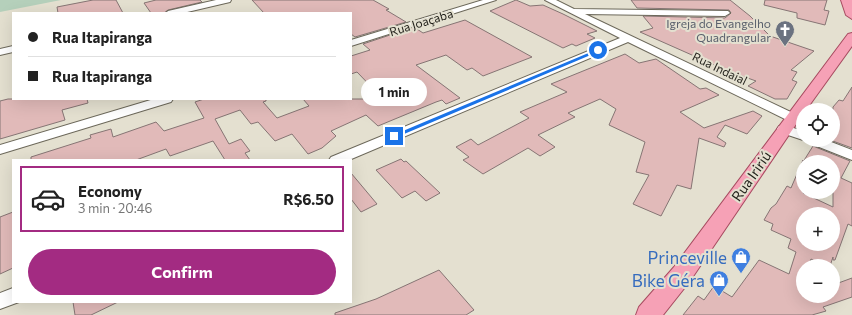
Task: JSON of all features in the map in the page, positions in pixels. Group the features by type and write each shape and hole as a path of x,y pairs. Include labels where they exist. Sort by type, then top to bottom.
{"main road":[{"path":"847,0 852,15"},
{"name":"Rua Iririú","path":"648,315 682,274 788,123 852,37"}],"street":[{"path":"175,12 227,0"},
{"name":"Rua Joaçaba","path":"352,43 492,0"},
{"name":"Rua Indaial","path":"549,0 628,38 788,123 796,130"},
{"path":"572,11 725,14"},
{"path":"338,159 628,38"},
{"path":"0,52 12,49"},
{"path":"0,150 164,100"},
{"path":"833,147 852,154"},
{"path":"0,301 12,296"}],"green space":[{"path":"0,0 61,0 0,12"}],"building":[{"path":"93,0 116,0 122,12 58,12 57,7"},
{"path":"156,0 200,0 202,2 168,10 165,12 150,12 144,3"},
{"path":"252,0 373,0 389,9 386,10 406,22 355,37 352,35 352,12 263,12"},
{"path":"516,0 530,6 543,5 563,14 597,31 587,34 595,38 576,46 572,44 563,48 490,11"},
{"path":"631,0 730,0 750,16 770,36 814,51 791,70 797,72 792,80 797,82 787,99 775,99 748,86 756,81 728,71 640,32 653,28 643,16 725,18 731,13 729,10 637,8"},
{"path":"765,0 827,0 824,10 829,11 825,25 797,18 797,13 764,5"},
{"path":"465,20 532,57 483,76 472,68 467,70 446,55 416,65 460,98 446,104 442,100 436,102 378,126 366,115 331,131 336,136 322,148 308,154 292,134 275,141 258,122 251,124 240,110 215,119 229,144 241,139 250,151 245,153 249,159 224,159 213,141 170,156 166,149 139,159 31,159 31,157 91,138 90,135 111,129 113,137 156,122 164,131 204,118 195,102 201,100 266,100 263,102 277,118 309,106 304,100 383,99 357,72 352,74 352,56 370,50 363,44 414,27 423,33"},
{"path":"625,54 639,63 656,59 700,89 706,88 719,95 680,112 704,128 753,111 762,116 747,134 725,125 717,137 726,143 724,147 699,138 691,189 677,185 661,216 633,204 649,175 636,172 645,142 609,125 616,109 600,99 568,113 575,117 538,135 555,147 540,156 528,148 483,174 463,160 469,157 456,147 471,139 478,145 529,118 520,112 567,92 551,84"},
{"path":"852,87 852,148 840,144 840,103 836,103 839,100 843,101"},
{"path":"8,99 87,100 88,103 62,110 65,120 0,139 0,101"},
{"path":"812,147 835,155 807,155"},
{"path":"840,157 850,161 841,178 852,183 852,226 848,224 840,246 840,207 833,207 833,199 840,199"},
{"path":"401,159 404,162 406,161 440,193 426,201 415,191 402,198 376,170"},
{"path":"352,174 377,204 361,212 352,200"},
{"path":"796,176 796,199 816,199 833,207 796,207 796,251 838,251 835,259 833,259 833,257 832,259 796,259 796,303 835,303 823,307 826,311 812,315 683,315 698,296 704,300 714,286 732,297 759,260 789,274 796,252 788,248 791,239 771,230 773,224 764,220 787,186 791,188"},
{"path":"12,212 12,268 0,274 0,217"},
{"path":"439,270 474,310 466,315 335,315 335,313 376,299"},
{"path":"852,278 852,297 840,301 840,282"},
{"path":"73,303 116,303 91,315 75,315"}],"place":[{"name":"Igreja do Evangelho Quadrangular","path":"785,47"},
{"name":"Princeville","path":"741,274"},
{"name":"Bike Géra","path":"719,297"}],"route":[{"path":"394,136 598,50"}]}
